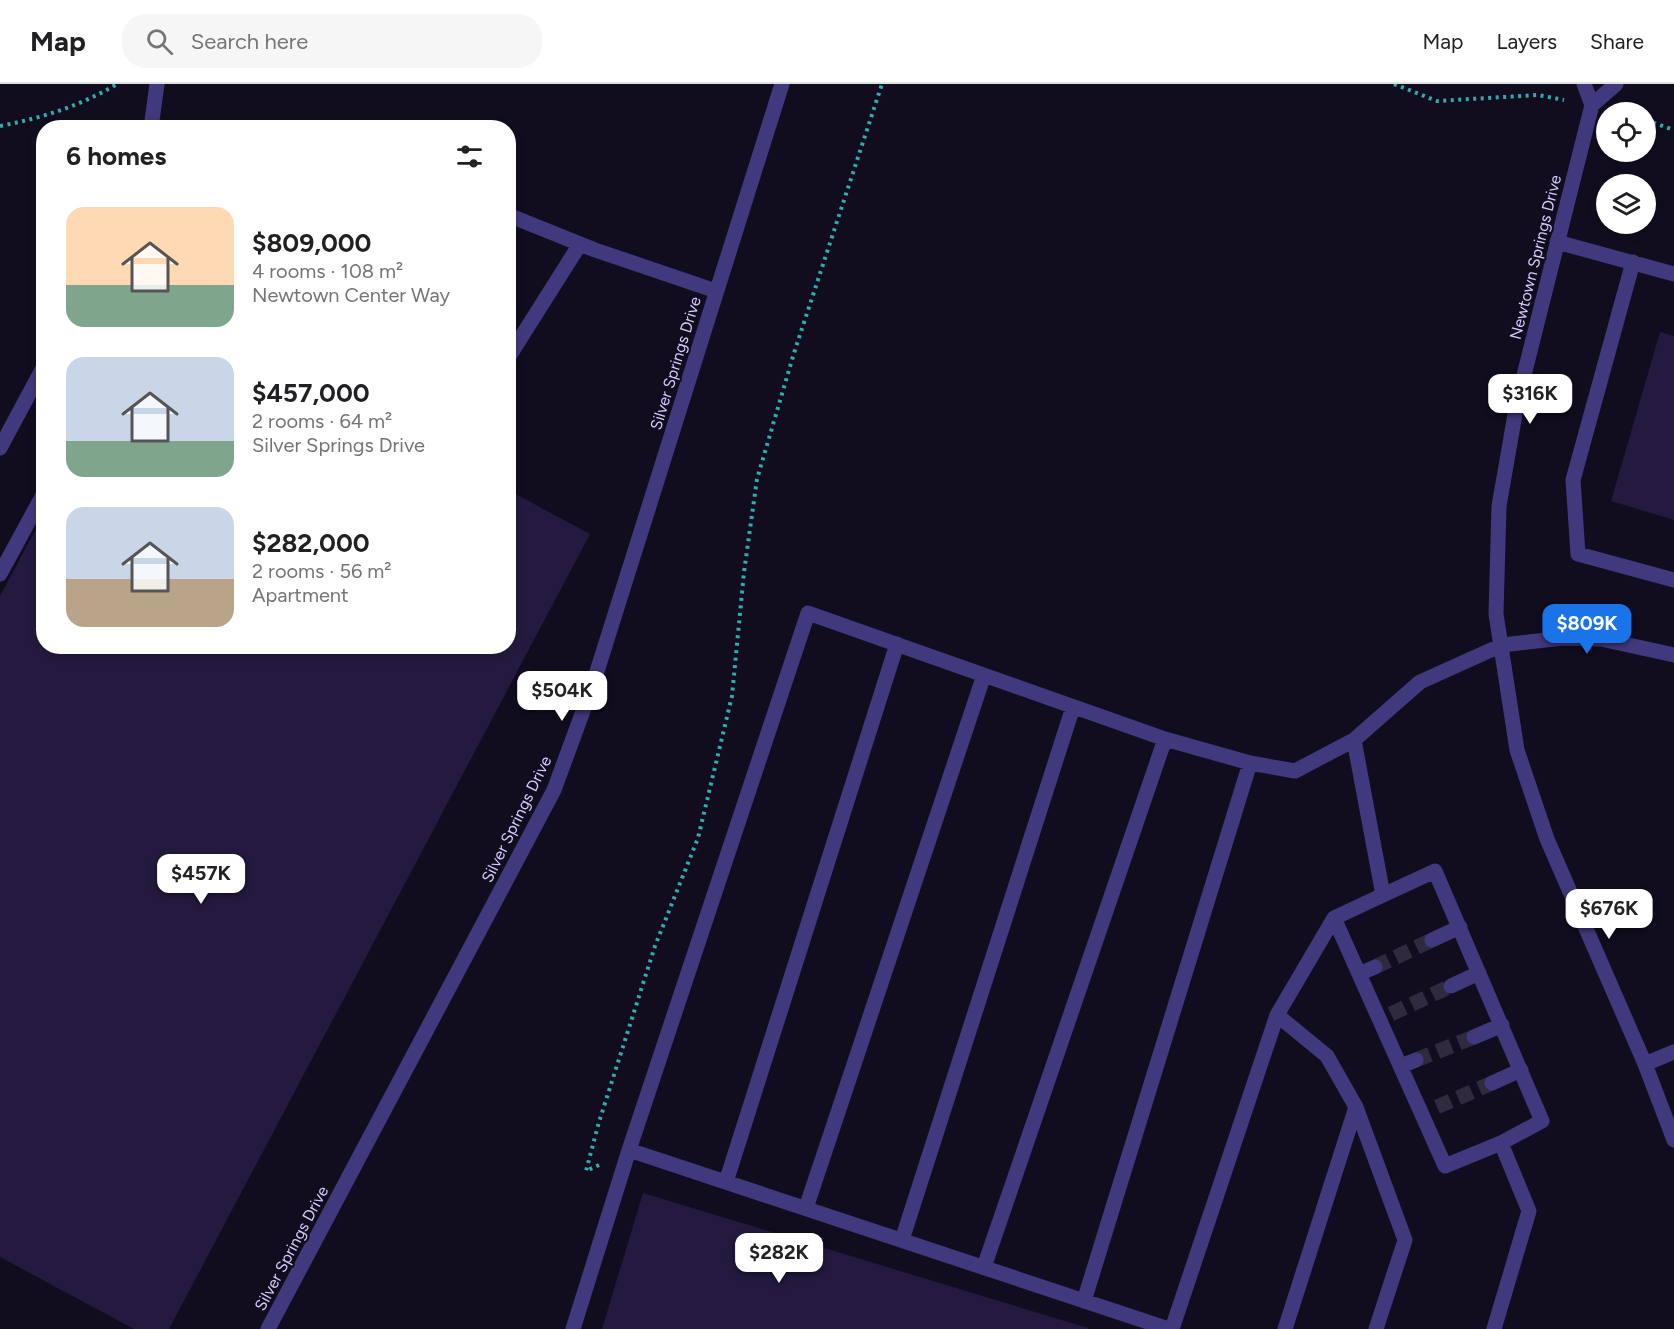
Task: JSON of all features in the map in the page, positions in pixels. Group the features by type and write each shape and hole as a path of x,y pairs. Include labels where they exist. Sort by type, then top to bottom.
{"street":[{"name":"Silver Springs Drive","path":"268,1329 554,790 593,684 782,84"},
{"path":"1584,84 1592,105 1616,84"},
{"path":"152,120 157,85"},
{"name":"Newtown Springs Drive","path":"1592,105 1517,403 1499,506 1496,614 1517,750 1546,839 1645,1064 1674,1140"},
{"path":"516,218 580,244 716,291"},
{"path":"1557,242 1674,274"},
{"path":"516,345 580,244"},
{"path":"1632,262 1573,480 1578,554 1674,580"},
{"path":"0,448 36,381"},
{"path":"0,574 36,508"},
{"path":"573,1329 629,1150 808,613 1165,739 1251,763 1295,771 1354,740 1420,682 1502,645 1563,638 1601,639 1674,655"},
{"path":"726,1182 897,644"},
{"path":"806,1208 984,675"},
{"path":"902,1240 1073,707"},
{"path":"984,1267 1165,739"},
{"path":"1354,740 1383,895"},
{"path":"1084,1301 1251,763"},
{"path":"629,1150 1171,1329 1277,1015 1334,918 1436,871 1542,1121 1501,1143 1445,1166 1430,1110 1401,1066 1386,1016 1359,974 1334,918"},
{"path":"1431,940 1460,927"},
{"path":"1359,974 1375,967"},
{"path":"1451,986 1479,973"},
{"path":"1277,1015 1327,1056 1356,1107 1405,1240 1377,1329"},
{"path":"1474,1037 1502,1025"},
{"path":"1645,1064 1674,1052"},
{"path":"1401,1066 1416,1060"},
{"path":"1492,1083 1521,1070"},
{"path":"1285,1329 1356,1107"},
{"path":"1494,1329 1529,1210 1501,1143"}],"path":[{"path":"0,126 42,118 94,98 117,84"},
{"path":"629,1150 586,1171 599,1122 655,946 698,838 732,696 744,572 757,479 794,353 882,84"},
{"path":"1394,84 1437,101 1538,95 1564,100"},
{"path":"1656,124 1674,130"}],"building":[{"path":"1660,332 1674,336 1674,520 1611,501"},
{"path":"516,494 590,534 169,1329 134,1329 0,1257 0,596 36,529 36,654 516,654"},
{"path":"643,1193 1088,1328 1088,1329 602,1329"}],"tunnel":[{"path":"1375,967 1432,940"},
{"path":"1391,1014 1451,986"},
{"path":"1416,1060 1474,1037"},
{"path":"1437,1107 1492,1083"}]}
